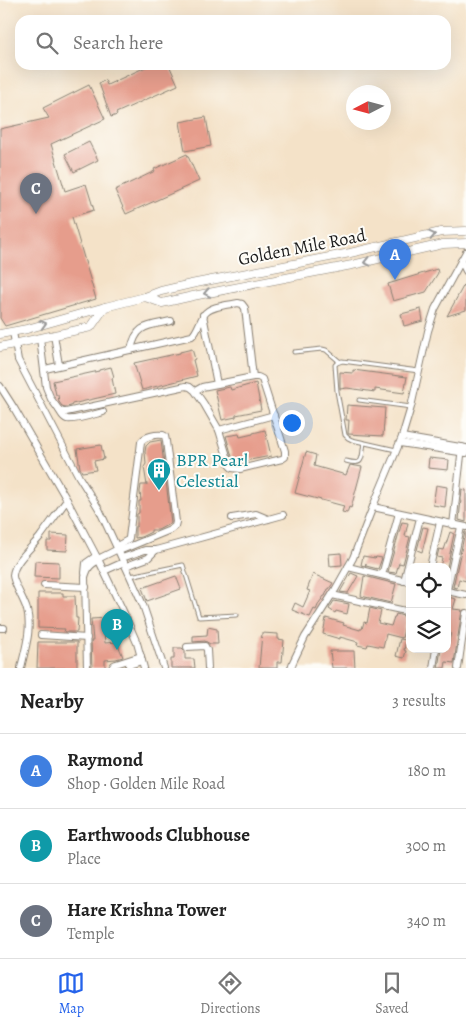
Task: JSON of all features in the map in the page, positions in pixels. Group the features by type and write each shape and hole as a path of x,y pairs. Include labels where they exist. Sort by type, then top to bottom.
{"street":[{"name":"Golden Mile Road","path":"0,334 145,298 161,291 191,284 350,253 441,232 466,231"},
{"name":"Golden Mile Road","path":"145,298 162,304 193,296 352,265 443,244 466,243"},
{"path":"292,668 305,637 353,558 372,507 400,443 411,408 428,331 435,309 466,252"},
{"path":"461,261 466,271"},
{"path":"44,369 192,336 208,310 241,303 244,305 246,313 253,377"},
{"path":"0,347 91,327 105,307"},
{"path":"204,315 217,384"},
{"path":"130,350 133,338 140,330 171,321"},
{"path":"13,332 18,360 79,477 99,509 121,555 143,605 164,668"},
{"path":"54,335 60,365"},
{"path":"40,338 46,387 51,399 63,417 67,419 76,418 103,412"},
{"path":"59,410 66,412 178,387 190,387 204,404 219,430 232,468 235,470 240,469 284,457 285,451 262,379 253,377 202,387 195,391"},
{"path":"0,386 67,500 98,558 137,643 144,668"},
{"path":"219,430 274,415"},
{"path":"104,571 132,546 170,530 175,526 166,438 163,435 142,439 129,539 121,555"},
{"path":"400,443 464,450 452,525"},
{"path":"21,668 28,642 28,611 12,574 21,557 39,539 67,500"},
{"path":"372,507 463,527 451,574"},
{"path":"382,575 399,513"},
{"path":"232,518 256,514 268,519"},
{"path":"87,668 86,577 91,565 98,558 121,555 148,558 156,550 283,515"},
{"path":"221,532 232,523 255,517"},
{"path":"411,563 420,518"},
{"path":"431,563 440,522"},
{"path":"129,539 132,546"},
{"path":"348,567 406,581"},
{"path":"44,585 86,587"},
{"path":"451,591 466,596"},
{"path":"332,595 406,611"},
{"path":"458,668 466,614"},
{"path":"42,635 87,638"},
{"path":"187,647 205,646 208,668"},
{"path":"433,668 435,653"},
{"path":"112,668 116,664 129,664 141,658"}],"lane":[{"path":"294,352 322,349 326,350 339,362 420,372"},
{"path":"339,362 335,365 337,390 345,435 352,440 364,443 400,443"},
{"path":"359,400 411,408"},
{"path":"346,462 355,464 360,461 364,443"},
{"path":"130,576 183,564 199,617 237,614"}],"building":[{"path":"139,70 171,70 178,85 111,117 99,83 105,80 107,85"},
{"path":"89,85 105,119 51,144 65,191 86,184 94,210 72,217 96,299 5,326 0,318 0,129 49,118 43,108"},
{"path":"206,117 211,146 185,151 180,122"},
{"path":"89,142 98,160 74,172 65,154"},
{"path":"187,154 199,181 126,214 115,190"},
{"path":"437,269 438,273 426,292 393,301 388,284"},
{"path":"466,281 466,310 447,316"},
{"path":"421,309 423,321 404,326 401,314"},
{"path":"192,349 197,376 142,390 134,363"},
{"path":"111,367 114,377 112,378 115,394 65,407 59,402 53,381"},
{"path":"353,370 407,377 404,393 375,389 375,392 347,388 340,389 340,372 353,373"},
{"path":"256,383 261,410 222,420 215,390 230,387 231,390"},
{"path":"347,405 385,408 383,436 348,434 349,420 346,420"},
{"path":"265,430 271,456 245,461 246,463 234,463 226,436 239,434 240,437"},
{"name":"BPR Pearl Celestial","path":"161,440 171,523 135,538 139,501 141,501 141,485 147,485 144,467 146,464 146,446 150,442"},
{"path":"101,445 104,459 94,461 96,470 82,472 77,449"},
{"path":"306,452 316,455 314,466 346,475 350,465 362,467 351,508 349,507 347,513 342,512 344,506 295,493"},
{"path":"429,458 449,460 448,470 428,468"},
{"path":"436,485 447,487 445,507 433,505"},
{"path":"462,489 466,490 466,522 459,520"},
{"path":"402,522 408,523 405,536 410,537 403,564 399,563 396,573 388,572"},
{"path":"423,527 428,528 422,552 417,550"},
{"path":"450,532 454,534 448,563 441,563 442,558 437,557 439,549 444,550"},
{"path":"465,532 466,581 459,579 457,588 453,587"},
{"path":"51,534 68,535 67,551 47,550 47,541 51,541"},
{"path":"341,553 342,565 330,566 329,554"},
{"path":"363,556 382,558 378,569 366,566 366,563 365,566 361,565"},
{"path":"35,561 59,562 59,578 34,577"},
{"path":"351,573 358,576 348,593 340,592"},
{"path":"313,574 333,583 310,617 292,610 295,603 303,607 310,591 307,590"},
{"path":"176,576 181,589 147,601 142,588"},
{"path":"364,576 396,584 391,603 361,596"},
{"path":"38,593 63,593 63,596 75,596 76,618 78,618 77,632 64,632 65,629 38,628"},
{"path":"451,598 456,599 453,609 462,610 454,663 446,662 445,668 438,668 440,653 451,653"},
{"path":"334,601 349,604 347,614 336,611 335,613 329,609"},
{"path":"370,608 381,611 378,623 391,626 396,614 406,617 402,638 386,634 383,647 368,644 367,647 357,645 358,642 323,634 326,618 360,630 364,622 367,623"},
{"path":"107,618 108,632 104,632 105,643 117,642 123,657 105,660 105,668 92,668 91,641 93,641 91,619"},
{"path":"208,627 217,629 218,644 210,644 205,641 193,642 193,636 207,635"},
{"path":"262,633 278,634 278,639 284,640 282,662 277,662 277,668 259,668"},
{"path":"400,639 406,640 404,658 396,656"},
{"path":"38,642 77,642 77,668 37,668"},
{"path":"174,648 182,648 185,651 185,659 194,659 195,668 171,668 171,659 174,659"},
{"path":"330,651 354,651 355,668 332,668"}],"place":[{"name":"Hare Krishna Tower","path":"36,214"},
{"name":"Raymond","path":"395,280"},
{"name":"BPR Pearl Celestial","path":"159,491"},
{"name":"Earthwoods Clubhouse","path":"117,650"}]}
